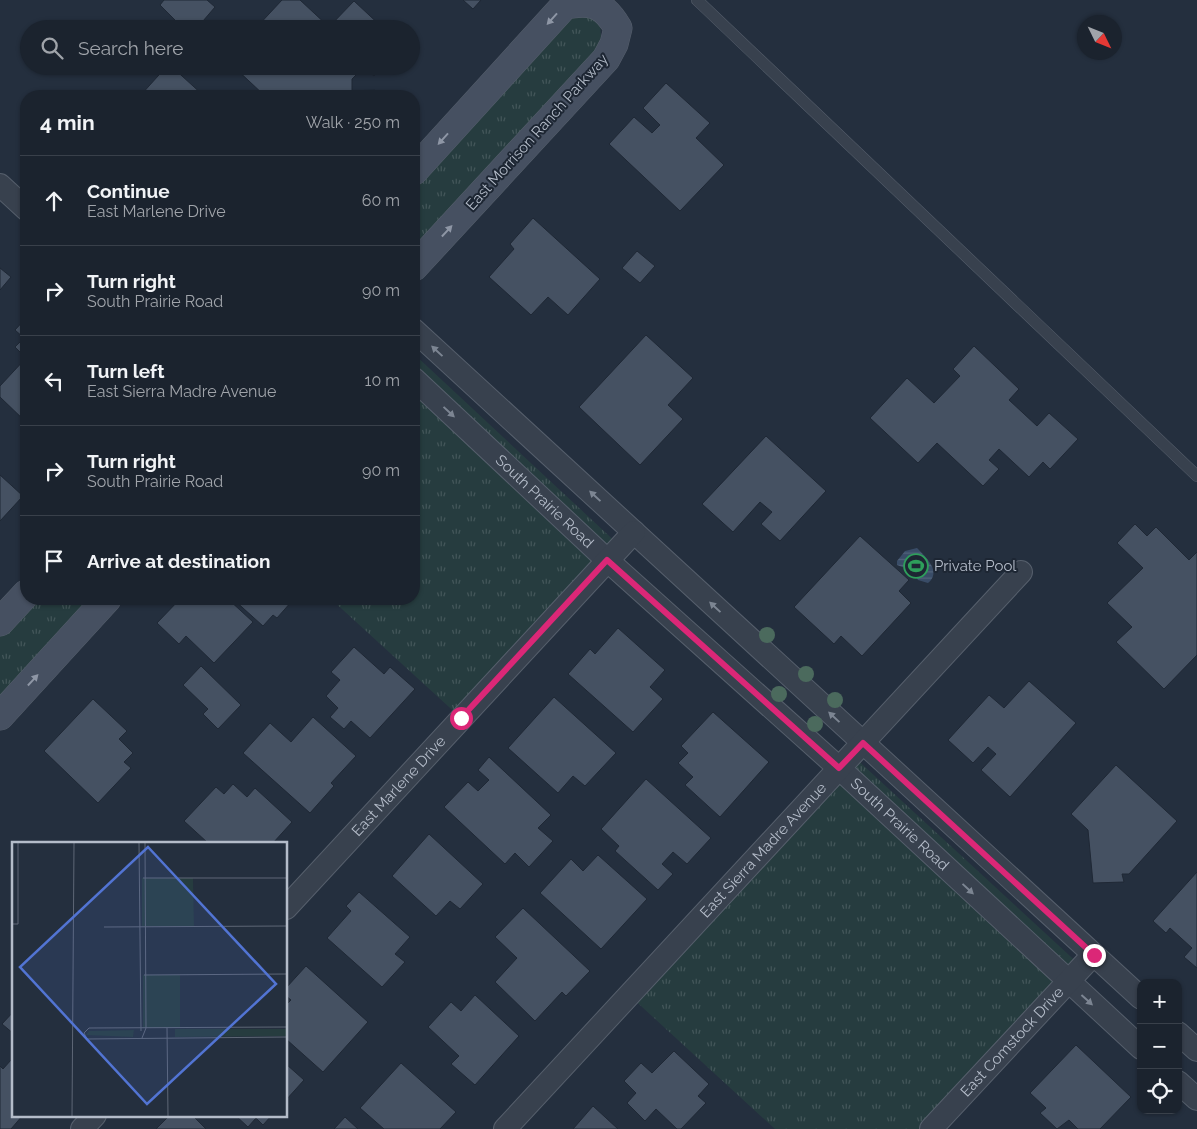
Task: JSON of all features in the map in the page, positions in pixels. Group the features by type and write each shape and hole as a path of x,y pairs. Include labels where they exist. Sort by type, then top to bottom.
{"street":[{"name":"East Morrison Ranch Parkway","path":"420,164 565,5 581,2 597,5 609,13 618,28 614,44 606,59 420,260"},
{"path":"0,185 20,203"},
{"path":"420,336 1137,994"},
{"name":"South Prairie Road","path":"420,384 607,560 839,768 1137,1044"},
{"name":"East Marlene Drive","path":"288,906 634,532"},
{"name":"East Sierra Madre Avenue","path":"505,1129 1021,572"},
{"path":"0,622 20,600"},
{"path":"0,716 102,605"},
{"name":"East Comstock Drive","path":"931,1129 1094,955"},
{"path":"1182,1037 1197,1050"},
{"path":"1182,1086 1197,1099"},
{"path":"82,1129 94,1116"}],"lane":[{"path":"697,0 1197,476"}],"green space":[{"path":"578,15 587,16 600,24 599,48 420,242 420,179 566,21"},
{"path":"420,360 621,547 461,718 338,605 420,605"},
{"path":"28,605 90,605 0,702 0,636"},
{"path":"852,755 1082,967 931,1129 775,1129 629,995"}],"water":[{"name":"Private Pool","path":"917,548 933,569 932,579 928,583 918,580 911,567 905,568 897,565 897,561 905,551"}],"building":[{"path":"164,0 207,0 215,7 204,20 175,20 160,5"},
{"path":"282,0 300,0 321,20 263,20"},
{"path":"463,0 481,0 473,9"},
{"path":"354,1 374,20 336,20"},
{"path":"159,75 181,75 197,90 145,90"},
{"path":"243,75 356,75 352,79 352,90 259,90"},
{"path":"666,83 710,123 696,138 724,165 680,211 609,144 634,117 652,133 660,125 643,108"},
{"path":"533,218 600,279 568,315 548,297 531,315 489,277 514,249 510,244"},
{"path":"637,251 655,266 640,283 622,268"},
{"path":"0,268 11,277 0,290"},
{"path":"20,325 20,334 15,330"},
{"path":"646,335 693,378 668,405 683,419 640,465 579,407"},
{"path":"20,342 20,352 15,347"},
{"path":"974,346 1019,389 1009,400 1037,426 1049,413 1078,439 1050,469 1043,462 1029,477 999,449 989,460 999,469 983,486 937,443 918,463 870,418 907,378 934,403 960,376 953,369"},
{"path":"20,364 20,416 0,397 0,386"},
{"path":"766,436 826,491 780,541 761,524 772,512 760,502 733,532 702,504"},
{"path":"0,475 20,493 20,499 0,521"},
{"path":"1135,524 1147,536 1156,527 1189,560 1197,552 1197,655 1164,689 1116,642 1132,627 1107,603 1143,568 1117,543"},
{"path":"860,536 909,580 899,591 911,603 862,656 841,636 834,644 794,607"},
{"path":"174,605 235,605 253,622 214,663 186,636 179,644 157,623"},
{"path":"240,605 288,605 277,618 273,615 263,626"},
{"path":"618,628 665,670 650,687 663,699 633,732 568,674 590,649 595,654"},
{"path":"354,647 384,674 390,667 415,689 370,738 351,721 344,729 330,717 338,708 326,696 340,680 331,672"},
{"path":"201,666 241,705 218,729 203,714 208,709 183,685"},
{"path":"1029,681 1076,723 1010,797 981,770 996,754 988,747 973,763 948,740 989,695 1004,708"},
{"path":"554,697 616,753 585,786 573,776 558,793 508,748"},
{"path":"93,699 127,731 119,739 133,753 124,762 131,768 98,803 44,751"},
{"path":"713,712 769,762 720,817 685,785 693,777 678,763 688,753 681,746"},
{"path":"313,717 356,756 331,783 334,786 310,813 243,753 270,723 291,742"},
{"path":"489,757 551,815 538,828 553,841 529,867 515,853 505,864 444,807 468,782 478,791 489,780 478,770"},
{"path":"1116,765 1177,821 1129,874 1122,874 1124,882 1093,883 1088,830 1071,814"},
{"path":"646,779 711,838 687,864 673,852 662,864 673,874 658,890 615,851 619,846 601,829"},
{"path":"233,784 247,797 255,788 292,822 274,842 207,842 184,821 216,787 224,794"},
{"path":"429,834 483,884 460,909 450,901 436,916 392,876"},
{"path":"598,855 647,899 601,949 540,893 571,859 583,871"},
{"path":"1197,872 1197,968 1184,957 1192,948 1170,928 1166,933 1153,921"},
{"path":"359,892 410,937 395,954 405,962 382,987 327,938 351,911 346,906"},
{"path":"523,908 590,971 566,996 562,992 535,1021 495,982 517,958 495,937"},
{"path":"306,966 368,1022 323,1072 288,1041 288,1003 291,1000 288,998 288,986"},
{"path":"475,995 519,1036 475,1085 451,1064 459,1056 428,1027 451,1002 461,1011"},
{"path":"12,1013 12,1032 2,1024"},
{"path":"1076,1045 1131,1097 1100,1129 1078,1129 1069,1120 1057,1129 1040,1113 1046,1108 1030,1093"},
{"path":"674,1051 709,1084 698,1096 706,1103 681,1129 677,1129 656,1109 645,1121 627,1103 636,1093 624,1081 641,1063 652,1073"},
{"path":"12,1061 12,1116 22,1116 11,1129 0,1129 0,1066 3,1069"},
{"path":"401,1063 456,1112 440,1129 384,1129 360,1108"},
{"path":"288,1066 304,1080 288,1098"},
{"path":"593,1106 618,1129 573,1129"},
{"path":"169,1116 193,1116 206,1129 156,1129"},
{"path":"236,1116 271,1116 263,1125 256,1118 248,1127"},
{"path":"345,1117 358,1129 334,1129"}],"place":[{"name":"Private Pool","path":"916,566"}],"route":[{"path":"461,718 607,560 839,768 863,743 1094,955"}]}
